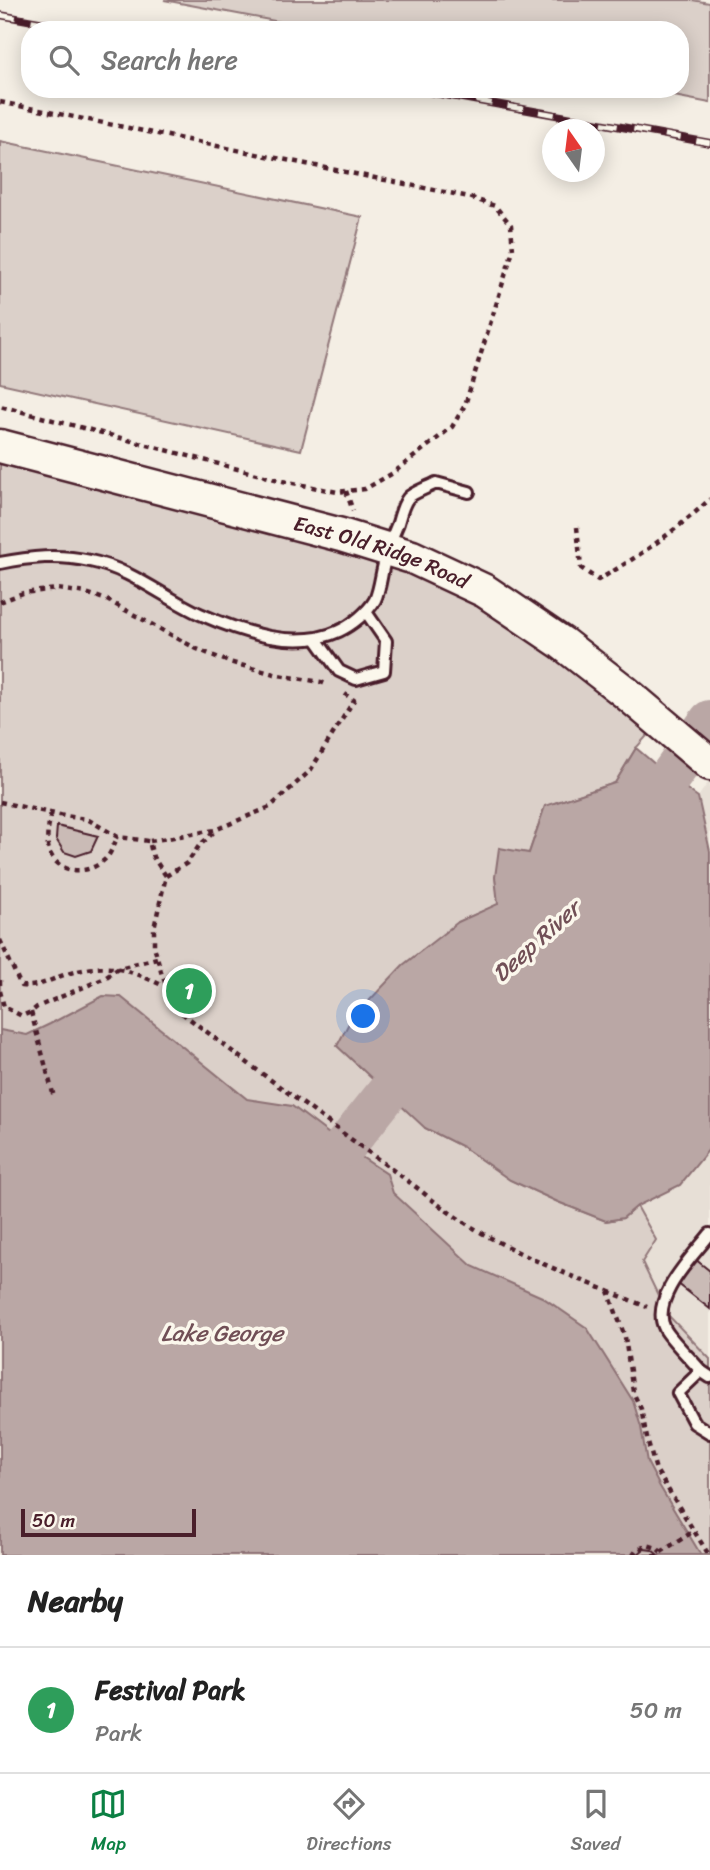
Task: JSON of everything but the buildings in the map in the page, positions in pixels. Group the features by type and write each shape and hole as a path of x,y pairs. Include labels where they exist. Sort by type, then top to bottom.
{"street":[{"name":"East Old Ridge Road","path":"0,446 328,531 412,557 485,591 562,643 710,764"}],"lane":[{"path":"0,563 27,557 58,556 91,561 119,570 199,614 240,629 274,638 316,639 340,631 366,612 375,599 387,549 407,498 436,483 469,492"},
{"path":"316,639 339,671 355,679 384,671 386,641 366,612"},
{"path":"710,1234 668,1289 661,1312 665,1329 706,1374 678,1393 694,1423 710,1433"}],"path":[{"path":"0,102 469,197 495,206 511,225 513,250 465,405 452,426 403,466 365,489 337,492 283,481 0,406"},
{"path":"346,491 355,515"},
{"path":"578,527 581,568 598,580 667,537 710,499"},
{"path":"0,602 23,593 57,589 86,593 107,600 197,649 229,662 278,675 321,682 331,687"},
{"path":"0,802 87,819 118,837 149,841 215,830 270,807 310,772 354,700 341,691"},
{"path":"51,814 48,848 56,863 72,872 92,869 107,857 118,837"},
{"path":"215,830 187,863 166,876 154,928 157,958 170,994 182,1013 444,1210 499,1244 538,1263 661,1312"},
{"path":"149,841 153,857 166,876"},
{"path":"1,943 21,986 32,987 93,968 119,968 133,971 167,987"},
{"path":"0,979 4,1007 22,1016 105,978 119,968 157,958"},
{"path":"31,1012 54,1097"},
{"path":"608,1291 625,1337 633,1392 641,1409 656,1470 709,1555"},
{"path":"633,1555 647,1545 657,1548 662,1554 694,1531"}],"shaded area":[{"path":"164,0 692,0 710,3 710,103 684,98 689,98 689,21 275,21"},
{"path":"0,141 362,217 301,450 0,383"},
{"path":"0,453 358,548 487,602 654,728 636,748 615,783 545,806 529,853 495,877 499,904 458,922 425,1128 463,1147 510,1180 606,1221 623,1218 637,1206 656,1240 642,1262 667,1314 710,1359 710,1555 601,1555 0,1055"},
{"path":"710,780 710,851 698,797"},
{"path":"710,1148 710,1359 666,1311 642,1262 656,1240 637,1206 680,1185"}],"water":[{"path":"636,748 698,797 710,851 710,1148 680,1185 637,1206 623,1218 606,1221 510,1180 463,1147 425,1128 337,1046 350,1021 403,965 458,922 498,904 495,877 499,848 529,853 545,806 615,783"},
{"name":"Lake George","path":"103,996 121,997 247,1099 292,1106 387,1174 393,1193 472,1266 542,1297 587,1328 633,1401 647,1462 701,1555 0,1555 0,1030 27,1035"}],"waterway":[{"name":"Deep River","path":"637,823 710,721"},
{"name":"Deep River","path":"345,1146 423,1048"}],"railway":[{"path":"0,15 33,21"},
{"path":"462,98 710,143"}],"place":[{"name":"Festival Park","path":"189,991"}]}
